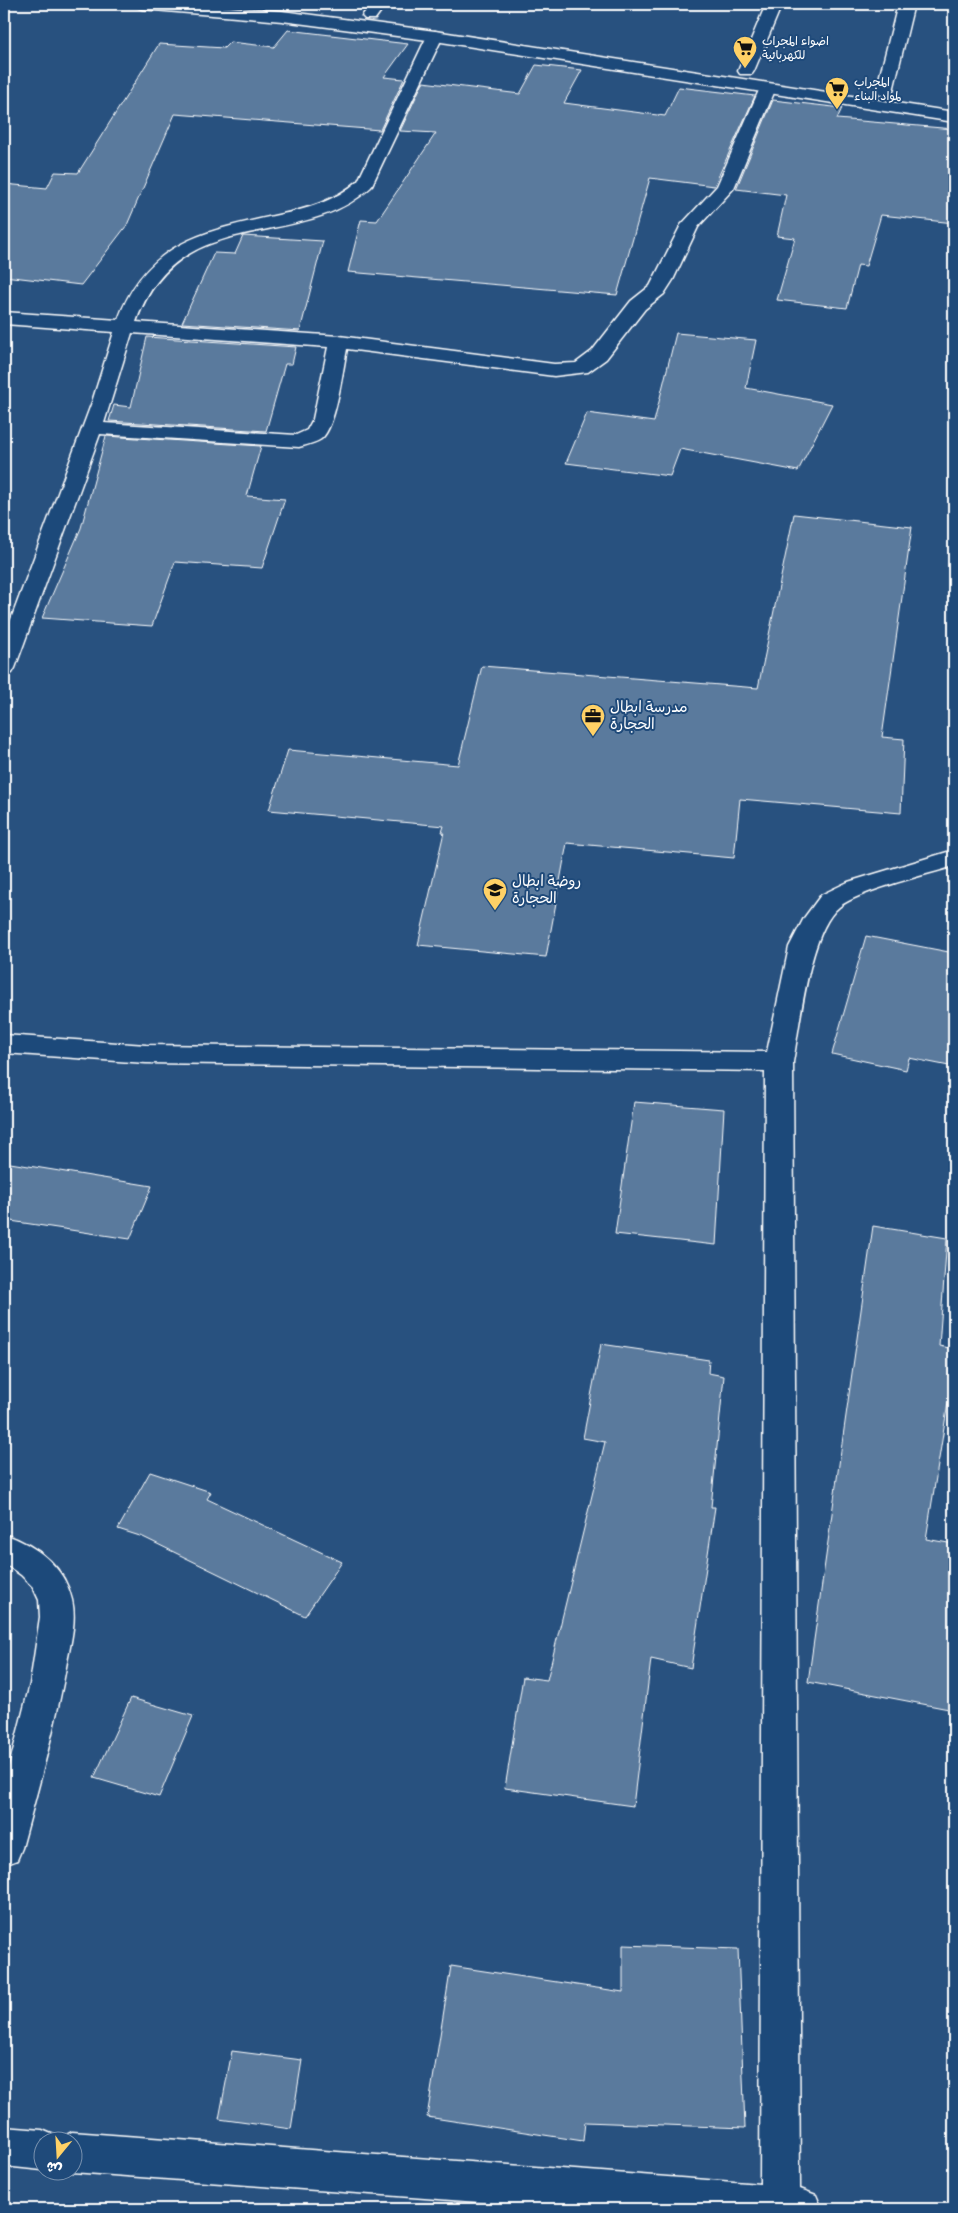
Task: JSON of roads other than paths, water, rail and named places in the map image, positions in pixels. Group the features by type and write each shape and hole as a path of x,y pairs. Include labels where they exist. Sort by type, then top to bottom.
{"street":[{"path":"142,4 282,16 435,36 954,117"},
{"path":"272,4 374,10 954,103"},
{"path":"746,71 774,4"},
{"path":"886,92 888,75 906,4"},
{"path":"4,668 115,364 126,327 142,289 155,274 193,244 223,233 321,209 343,201 359,192 366,183 435,36"},
{"path":"4,318 339,342 554,370 580,368 599,355 638,305 657,290 664,280 690,225 725,188 768,88"},
{"path":"92,428 299,441 315,434 323,419 339,342"},
{"path":"82,2153 788,2208 779,1062 802,947 817,918 830,900 857,888 954,858"},
{"path":"4,1044 146,1054 779,1062"},
{"path":"4,1548 18,1554 47,1580 54,1594 56,1616 55,1635 42,1712 4,1848"},
{"path":"4,2147 32,2149"}],"place":[{"name":"اضواء المجراب للكهربائية","path":"745,69"},
{"name":"المجراب لمواد البناء","path":"837,110"},
{"name":"مدرسة ابطال الحجارة","path":"593,737"},
{"name":"روضة ابطال الحجارة","path":"495,911"}]}
